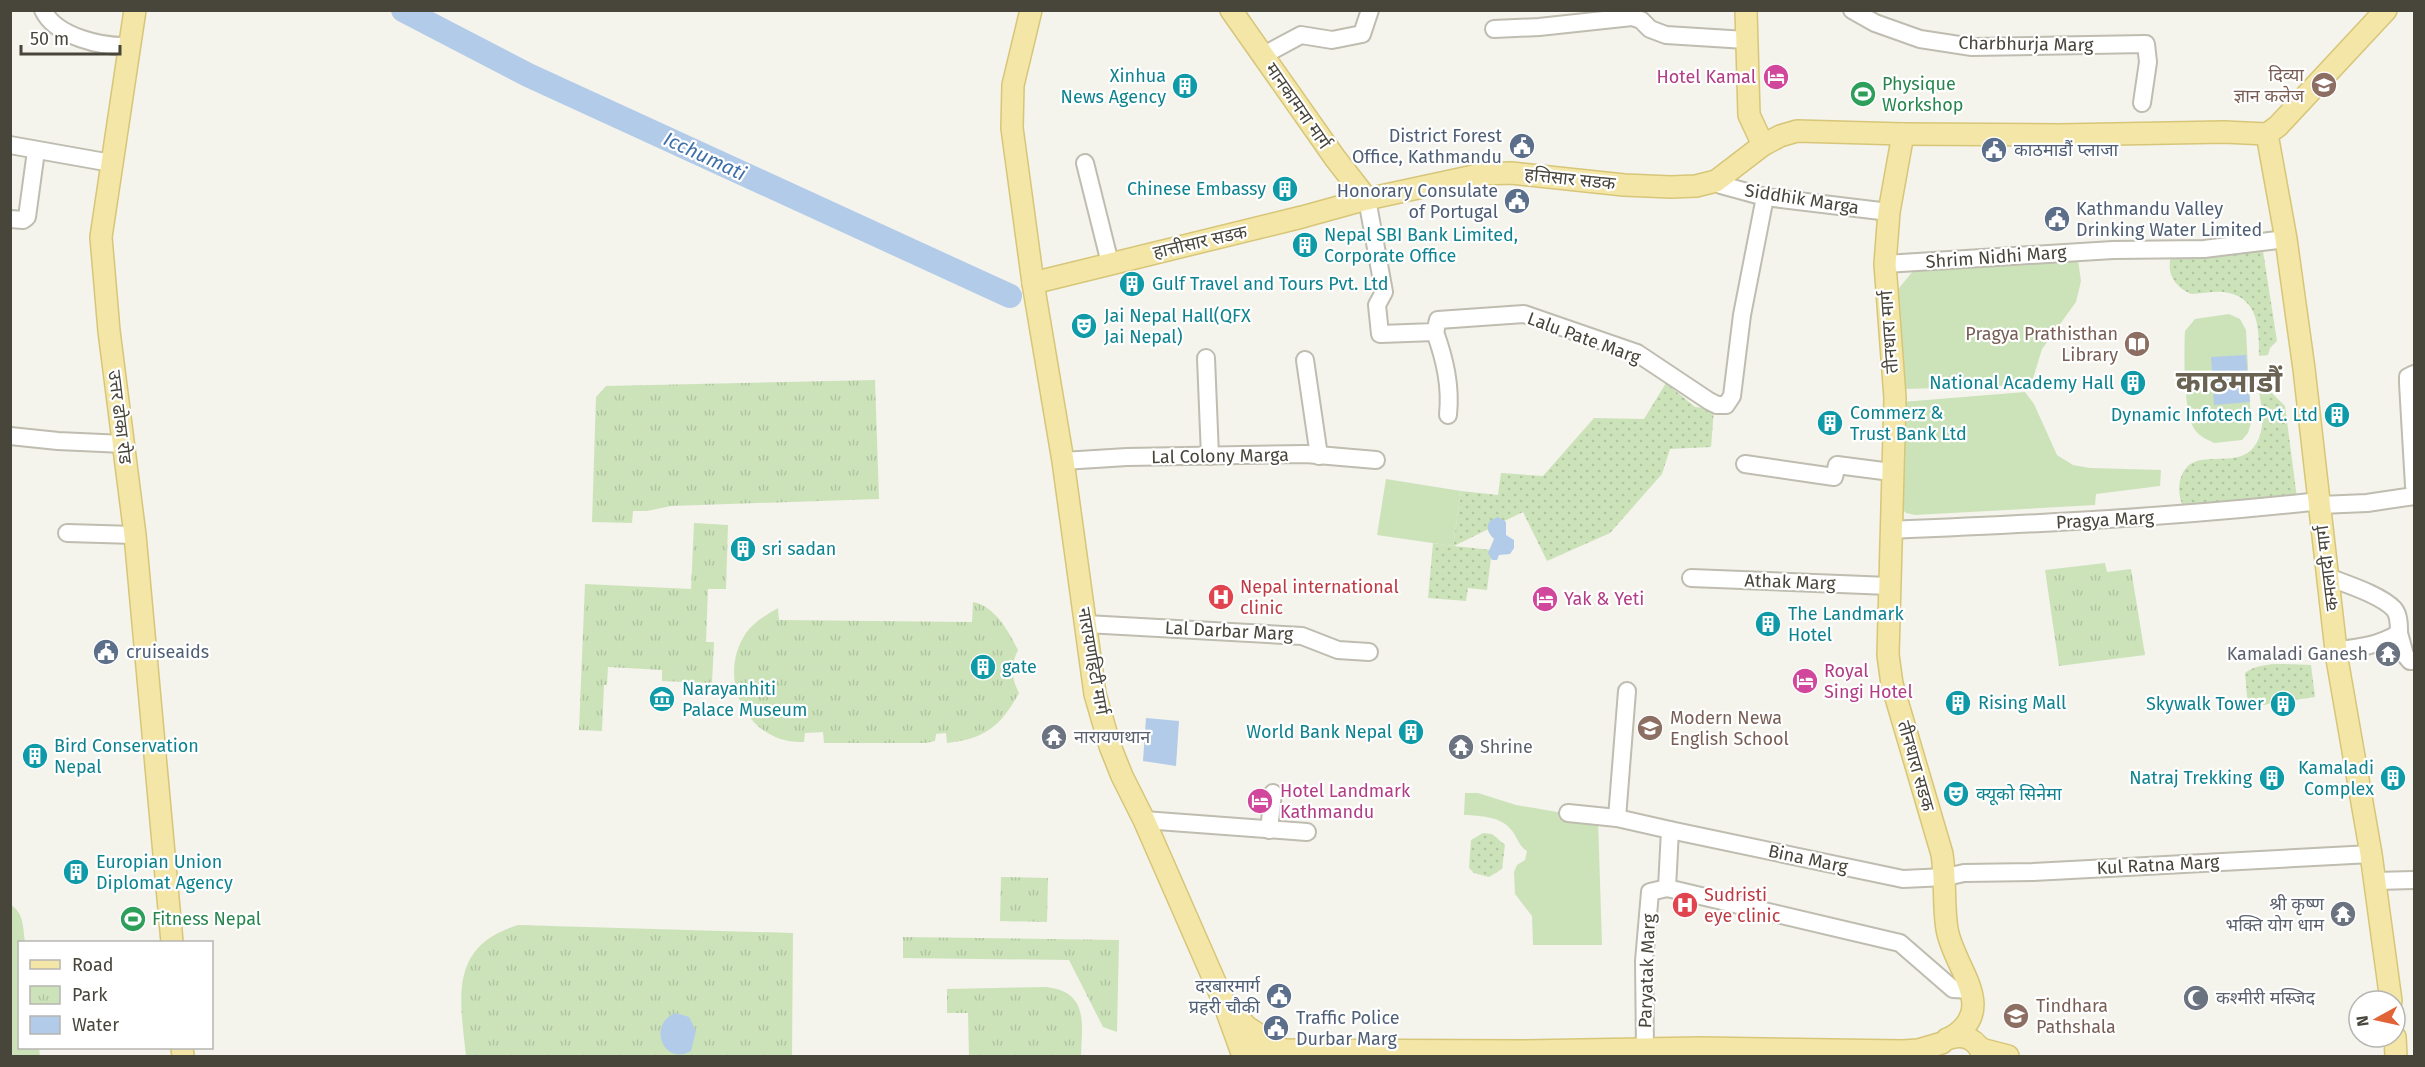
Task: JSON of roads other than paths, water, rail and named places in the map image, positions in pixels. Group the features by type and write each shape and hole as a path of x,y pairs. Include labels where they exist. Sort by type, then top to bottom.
{"main road":[{"name":"उत्तर ढोका रोड","path":"135,10 100,237 135,535 172,941"},
{"name":"नारायणहिटी मार्ग","path":"1031,10 1013,85 1012,128 1033,283 1063,461 1095,693 1110,746 1225,1004 1242,1053"},
{"name":"मानकामना मार्ग","path":"1231,10 1335,158 1367,198"},
{"path":"1746,10 1749,115 1763,144"},
{"path":"2267,134 2283,111 2375,10"},
{"path":"1716,182 1763,144 1797,131 1903,134 2224,132 2267,134 2278,126 2386,10"},
{"name":"तीनधारा मार्ग","path":"1890,530 1894,398 1885,264 1889,212 1903,134"},
{"name":"कमलादी मार्ग","path":"2267,134 2286,239 2337,650 2371,854 2389,989"},
{"name":"हत्तिसार सडक","path":"1367,198 1492,173 1671,187 1716,182"},
{"name":"हात्तीसार सडक","path":"1033,283 1302,217 1367,198"},
{"name":"तीनधारा सडक","path":"1890,530 1888,655 1892,684 1942,854 1946,877 1948,936 1972,993"},
{"path":"1943,1046 1966,1026 1972,1016 1972,993"},
{"path":"1225,1004 1247,1027 1283,1050"},
{"path":"1242,1053 1283,1050 1903,1051 1943,1046 1959,1036 1972,1040 1982,1053 2008,1056"}],"street":[{"path":"43,10 50,23 65,32 89,40 129,46"},
{"path":"1262,56 1301,35 1332,40 1362,34 1370,10"},
{"name":"Charbhurja Marg","path":"1852,10 1875,23 1920,39 1972,47 2146,44 2148,63 2142,103"},
{"path":"1494,29 1559,26 1632,17 1641,20 1650,29 1666,35 1746,40"},
{"path":"10,145 111,163"},
{"path":"10,219 23,220 27,217 36,151"},
{"path":"1085,163 1110,263"},
{"name":"Siddhik Marga","path":"1716,182 1765,197 1889,212"},
{"name":"Lalu Pate Marg","path":"1435,332 1438,320 1524,314 1637,353 1709,401 1717,405 1726,405 1732,396 1742,315 1765,197"},
{"path":"1367,198 1384,291 1377,305 1380,334 1435,332 1446,362 1450,398 1448,415"},
{"name":"Shrim Nidhi Marg","path":"1885,264 2113,250 2204,249 2286,239"},
{"path":"1206,358 1210,456"},
{"path":"1305,360 1319,456"},
{"path":"2415,374 2408,377 2408,383 2415,486"},
{"path":"10,436 124,444"},
{"name":"Lal Colony Marga","path":"1063,461 1210,456 1319,456 1376,460"},
{"path":"1745,464 1834,477 1837,465 1892,472"},
{"name":"Pragya Marg","path":"1890,530 2119,520 2320,503 2367,503 2415,496"},
{"path":"67,533 135,535"},
{"path":"2328,577 2362,591 2395,610 2405,655 2410,661 2415,661"},
{"name":"Athak Marg","path":"1691,578 1889,586"},
{"name":"Lal Darbar Marg","path":"1086,624 1302,636 1338,650 1369,652"},
{"path":"2337,650 2374,646 2399,633"},
{"path":"1617,818 1627,691"},
{"path":"1269,830 1273,793"},
{"path":"1568,813 1617,818 1670,830"},
{"path":"1144,820 1307,832"},
{"name":"Bina Marg","path":"1670,830 1902,879 1946,877"},
{"name":"Paryatak Marg","path":"1645,1049 1644,961 1650,892 1667,888 1670,830"},
{"name":"Kul Ratna Marg","path":"1946,877 1964,873 2033,872 2371,854"},
{"path":"2375,881 2415,880"},
{"path":"1667,888 1900,943 1953,989 1972,993"}],"water":[{"path":"2246,355 2250,402 2214,405 2211,357"},
{"path":"1498,517 1506,522 1506,535 1514,540 1514,548 1510,554 1499,555 1497,560 1492,560 1488,553 1494,539 1488,528 1491,520"},
{"path":"1146,718 1179,721 1176,766 1143,761"},
{"path":"676,1013 689,1017 696,1031 691,1051 681,1054 666,1049 660,1034 667,1018"}],"waterway":[{"name":"Icchumati","path":"403,10 528,75 1010,296"}],"place":[{"name":"Hotel Kamal","path":"1776,77"},
{"name":"दिव्या ज्ञान कलेज","path":"2324,85"},
{"name":"Xinhua News Agency","path":"1185,86"},
{"name":"Physique Workshop","path":"1863,94"},
{"name":"District Forest Office, Kathmandu","path":"1522,146"},
{"name":"काठमाडौं प्लाजा","path":"1994,150"},
{"name":"Chinese Embassy","path":"1285,189"},
{"name":"Honorary Consulate of Portugal","path":"1517,201"},
{"name":"Kathmandu Valley Drinking Water Limited","path":"2057,219"},
{"name":"Nepal SBI Bank Limited, Corporate Office","path":"1305,245"},
{"name":"Gulf Travel and Tours Pvt. Ltd","path":"1132,284"},
{"name":"Jai Nepal Hall(QFX Jai Nepal)","path":"1084,326"},
{"name":"Pragya Prathisthan Library","path":"2137,344"},
{"name":"National Academy Hall","path":"2133,383"},
{"name":"Dynamic Infotech Pvt. Ltd","path":"2337,415"},
{"name":"Commerz & Trust Bank Ltd","path":"1830,423"},
{"name":"sri sadan","path":"743,549"},
{"name":"Nepal international clinic","path":"1221,597"},
{"name":"Yak & Yeti","path":"1545,599"},
{"name":"The Landmark Hotel","path":"1768,624"},
{"name":"cruiseaids","path":"106,652"},
{"name":"Kamaladi Ganesh","path":"2388,654"},
{"name":"gate","path":"983,667"},
{"name":"Royal Singi Hotel","path":"1805,681"},
{"name":"Narayanhiti Palace Museum","path":"662,699"},
{"name":"Rising Mall","path":"1958,703"},
{"name":"Skywalk Tower","path":"2283,704"},
{"name":"Modern Newa English School","path":"1650,728"},
{"name":"World Bank Nepal","path":"1411,732"},
{"name":"नारायणथान","path":"1054,737"},
{"name":"Shrine","path":"1461,747"},
{"name":"Bird Conservation Nepal","path":"35,756"},
{"name":"Natraj Trekking","path":"2272,778"},
{"name":"Kamaladi Complex","path":"2393,778"},
{"name":"क्यूको सिनेमा","path":"1956,794"},
{"name":"Hotel Landmark Kathmandu","path":"1260,801"},
{"name":"Europian Union Diplomat Agency","path":"76,872"},
{"name":"Sudristi eye clinic","path":"1685,905"},
{"name":"श्री कृष्ण भक्ति योग धाम","path":"2343,914"},
{"name":"Fitness Nepal","path":"133,919"},
{"name":"दरबारमार्ग प्रहरी चौकी","path":"1279,996"},
{"name":"कश्मीरी मस्जिद","path":"2196,998"},
{"name":"Tindhara Pathshala","path":"2016,1016"},
{"name":"Traffic Police Durbar Marg","path":"1276,1028"}],"district":[{"name":"काठमाडौं","path":"2229,382"}]}
